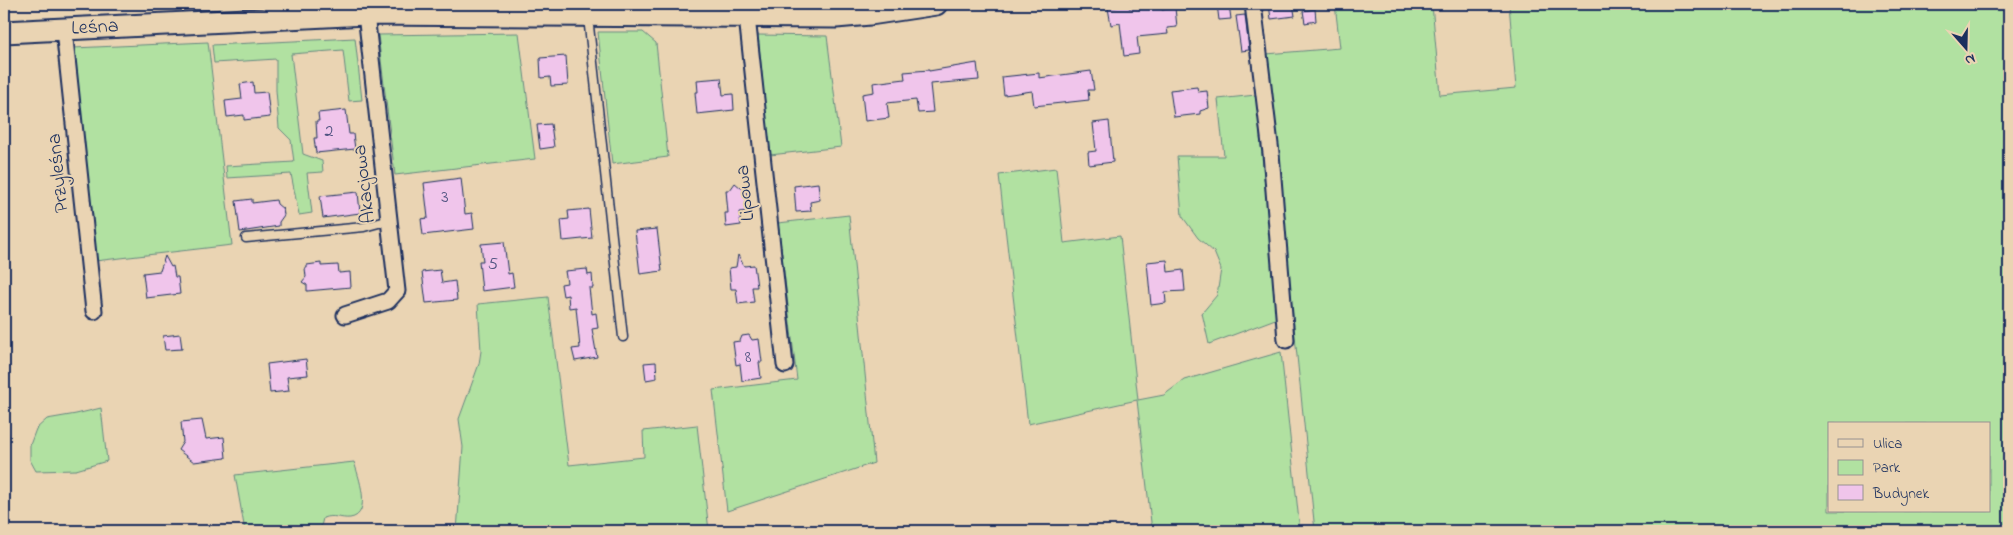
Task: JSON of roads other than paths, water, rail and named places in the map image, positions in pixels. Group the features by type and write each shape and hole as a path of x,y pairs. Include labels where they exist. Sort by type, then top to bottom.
{"street":[{"name":"Leśna","path":"4,32 366,14 836,16 870,14 936,4"},
{"path":"1254,4 1271,153 1286,340"},
{"name":"Akacjowa","path":"346,315 388,302 396,290 390,220 366,14"},
{"name":"Lipowa","path":"747,17 785,365"},
{"name":"Przyleśna","path":"64,30 94,311"}],"lane":[{"path":"588,15 623,337"},
{"path":"246,238 364,227 390,220"}]}
